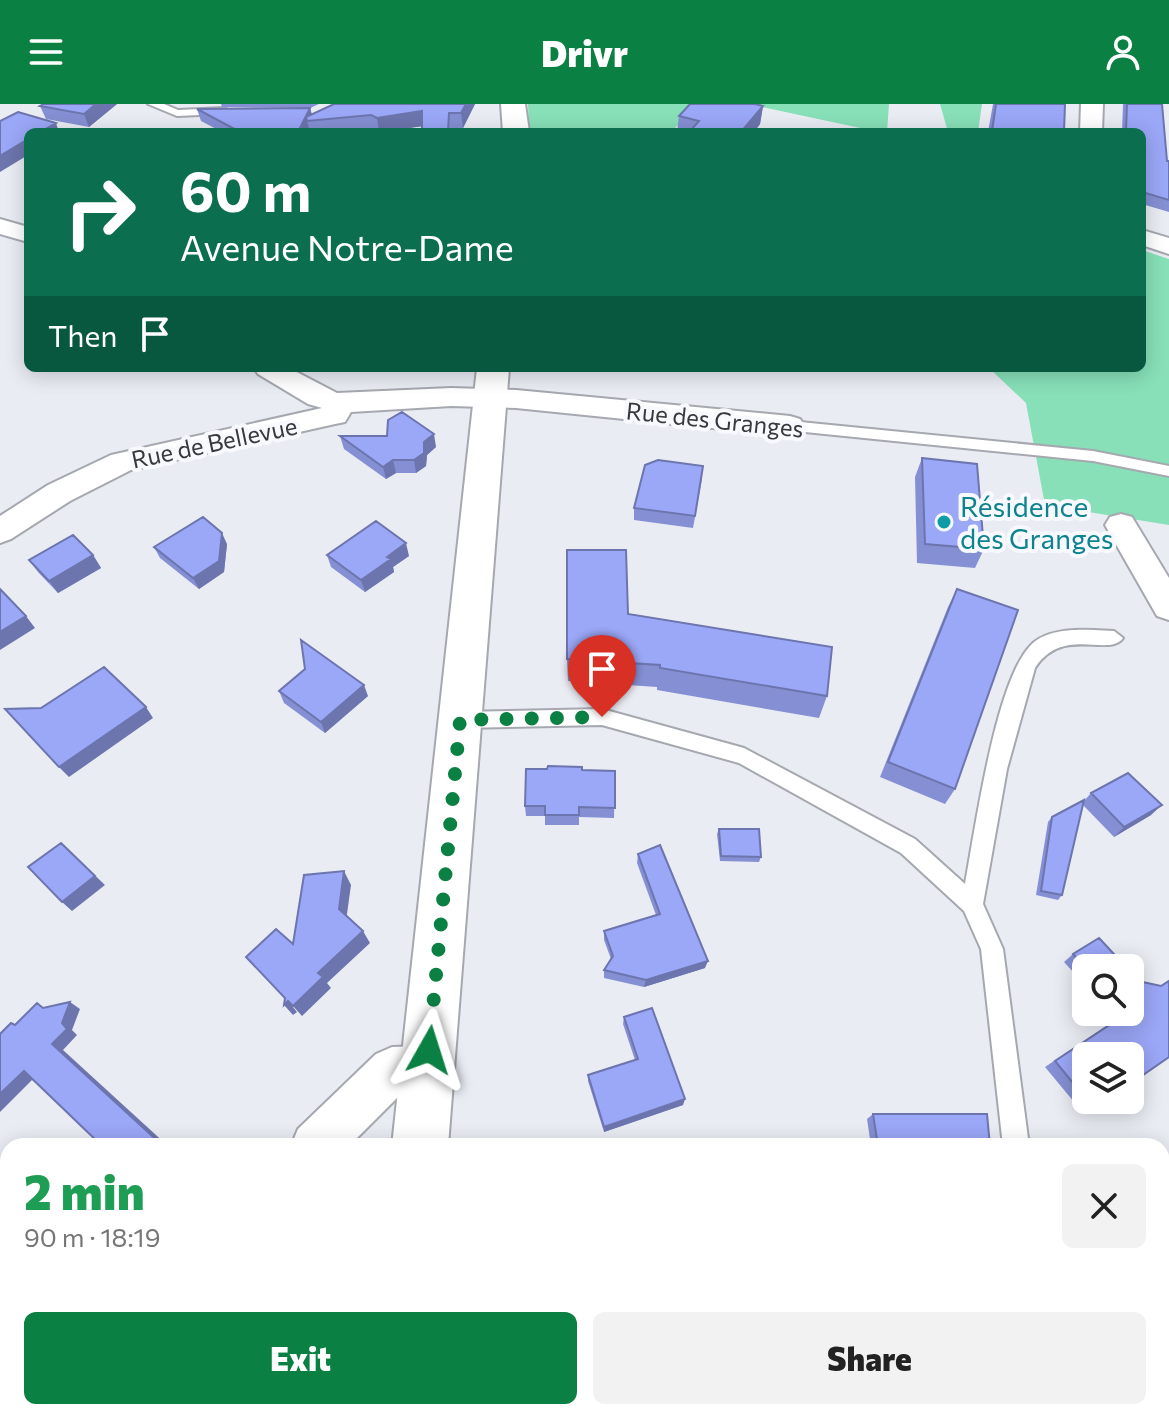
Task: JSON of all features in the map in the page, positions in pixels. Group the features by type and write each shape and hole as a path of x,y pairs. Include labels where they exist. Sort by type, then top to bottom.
{"main road":[{"path":"513,104 516,128"},
{"path":"421,1138 492,383"}],"street":[{"path":"1091,128 1092,104"},
{"path":"0,226 24,234"},
{"path":"1146,238 1169,247"},
{"name":"Rue des Granges","path":"275,372 318,397 340,402 492,383 790,426"},
{"name":"Rue de Bellevue","path":"0,531 59,493 122,462 335,415 340,402"},
{"path":"1121,525 1169,607"},
{"path":"323,1138 392,1070 427,1069"}],"lane":[{"path":"154,104 177,113 237,111"},
{"name":"Rue des Granges","path":"790,426 1079,454 1169,471"},
{"path":"972,904 1014,697 1035,651 1061,637 1114,638"},
{"path":"460,720 602,717 744,756 908,846 972,904 992,949 1015,1138"}],"green space":[{"path":"528,104 699,104 675,128 529,128"},
{"path":"748,104 889,104 887,128 860,128"},
{"path":"940,104 982,104 979,128 947,128"},
{"path":"1146,251 1169,259 1169,525 1045,505 1026,403 993,372 1146,372"}],"building":[{"path":"96,104 84,114 40,106"},
{"path":"334,104 466,104 461,113 449,113 448,128 422,128 422,111 377,118 371,115 307,121 306,117"},
{"path":"690,104 763,106 744,128 693,128 699,121 679,116"},
{"path":"996,104 1065,104 1064,128 992,128"},
{"path":"1127,104 1162,104 1169,161 1169,200 1146,193 1146,128 1126,128"},
{"path":"310,108 300,128 233,128 197,109"},
{"path":"18,112 56,123 47,128 24,128 24,141 0,156 0,121"},
{"path":"402,412 434,434 424,442 424,453 414,460 393,460 383,467 340,436 387,436 388,420"},
{"name":"Résidence des Granges","path":"922,458 977,464 984,549 925,544"},
{"path":"658,460 703,466 695,516 634,508 645,465"},
{"path":"203,517 222,533 219,561 193,578 154,547"},
{"path":"376,521 406,543 387,557 391,559 361,580 327,555"},
{"path":"73,535 93,555 49,581 29,560"},
{"path":"567,550 626,550 628,614 832,647 827,696 660,668 660,665 567,659"},
{"path":"0,589 26,616 0,632"},
{"path":"957,589 1018,610 955,789 888,762"},
{"path":"301,640 364,685 321,722 279,691 305,669"},
{"path":"104,667 146,707 59,767 5,709 41,708"},
{"path":"548,766 615,771 615,808 579,807 579,815 545,815 545,806 525,806 526,769 547,769"},
{"path":"1128,773 1162,805 1124,827 1091,793"},
{"path":"1084,800 1062,895 1041,891 1052,817"},
{"path":"719,829 759,829 761,857 721,856"},
{"path":"61,843 95,876 62,902 28,867"},
{"path":"660,845 708,961 646,980 604,970 613,956 604,931 660,914 638,854"},
{"path":"344,871 339,909 363,931 318,973 323,977 293,1006 288,1001 284,1005 285,998 246,957 276,929 293,944 304,875"},
{"path":"1099,938 1114,954 1073,954"},
{"path":"1169,981 1169,1057 1144,1074 1144,1042 1084,1042 1108,1026 1144,1026 1144,982 1161,986"},
{"path":"70,1002 62,1023 67,1029 52,1044 154,1138 94,1138 24,1071 0,1094 0,1034 11,1023 15,1025 37,1003 43,1008"},
{"path":"652,1008 685,1099 604,1127 588,1075 638,1059 624,1017"},
{"path":"1072,1050 1072,1082 1055,1061"},
{"path":"873,1114 987,1114 989,1138 877,1138"}],"place":[{"name":"Résidence des Granges","path":"944,522"}],"route":[{"path":"429,1050 460,720 602,717"}]}
